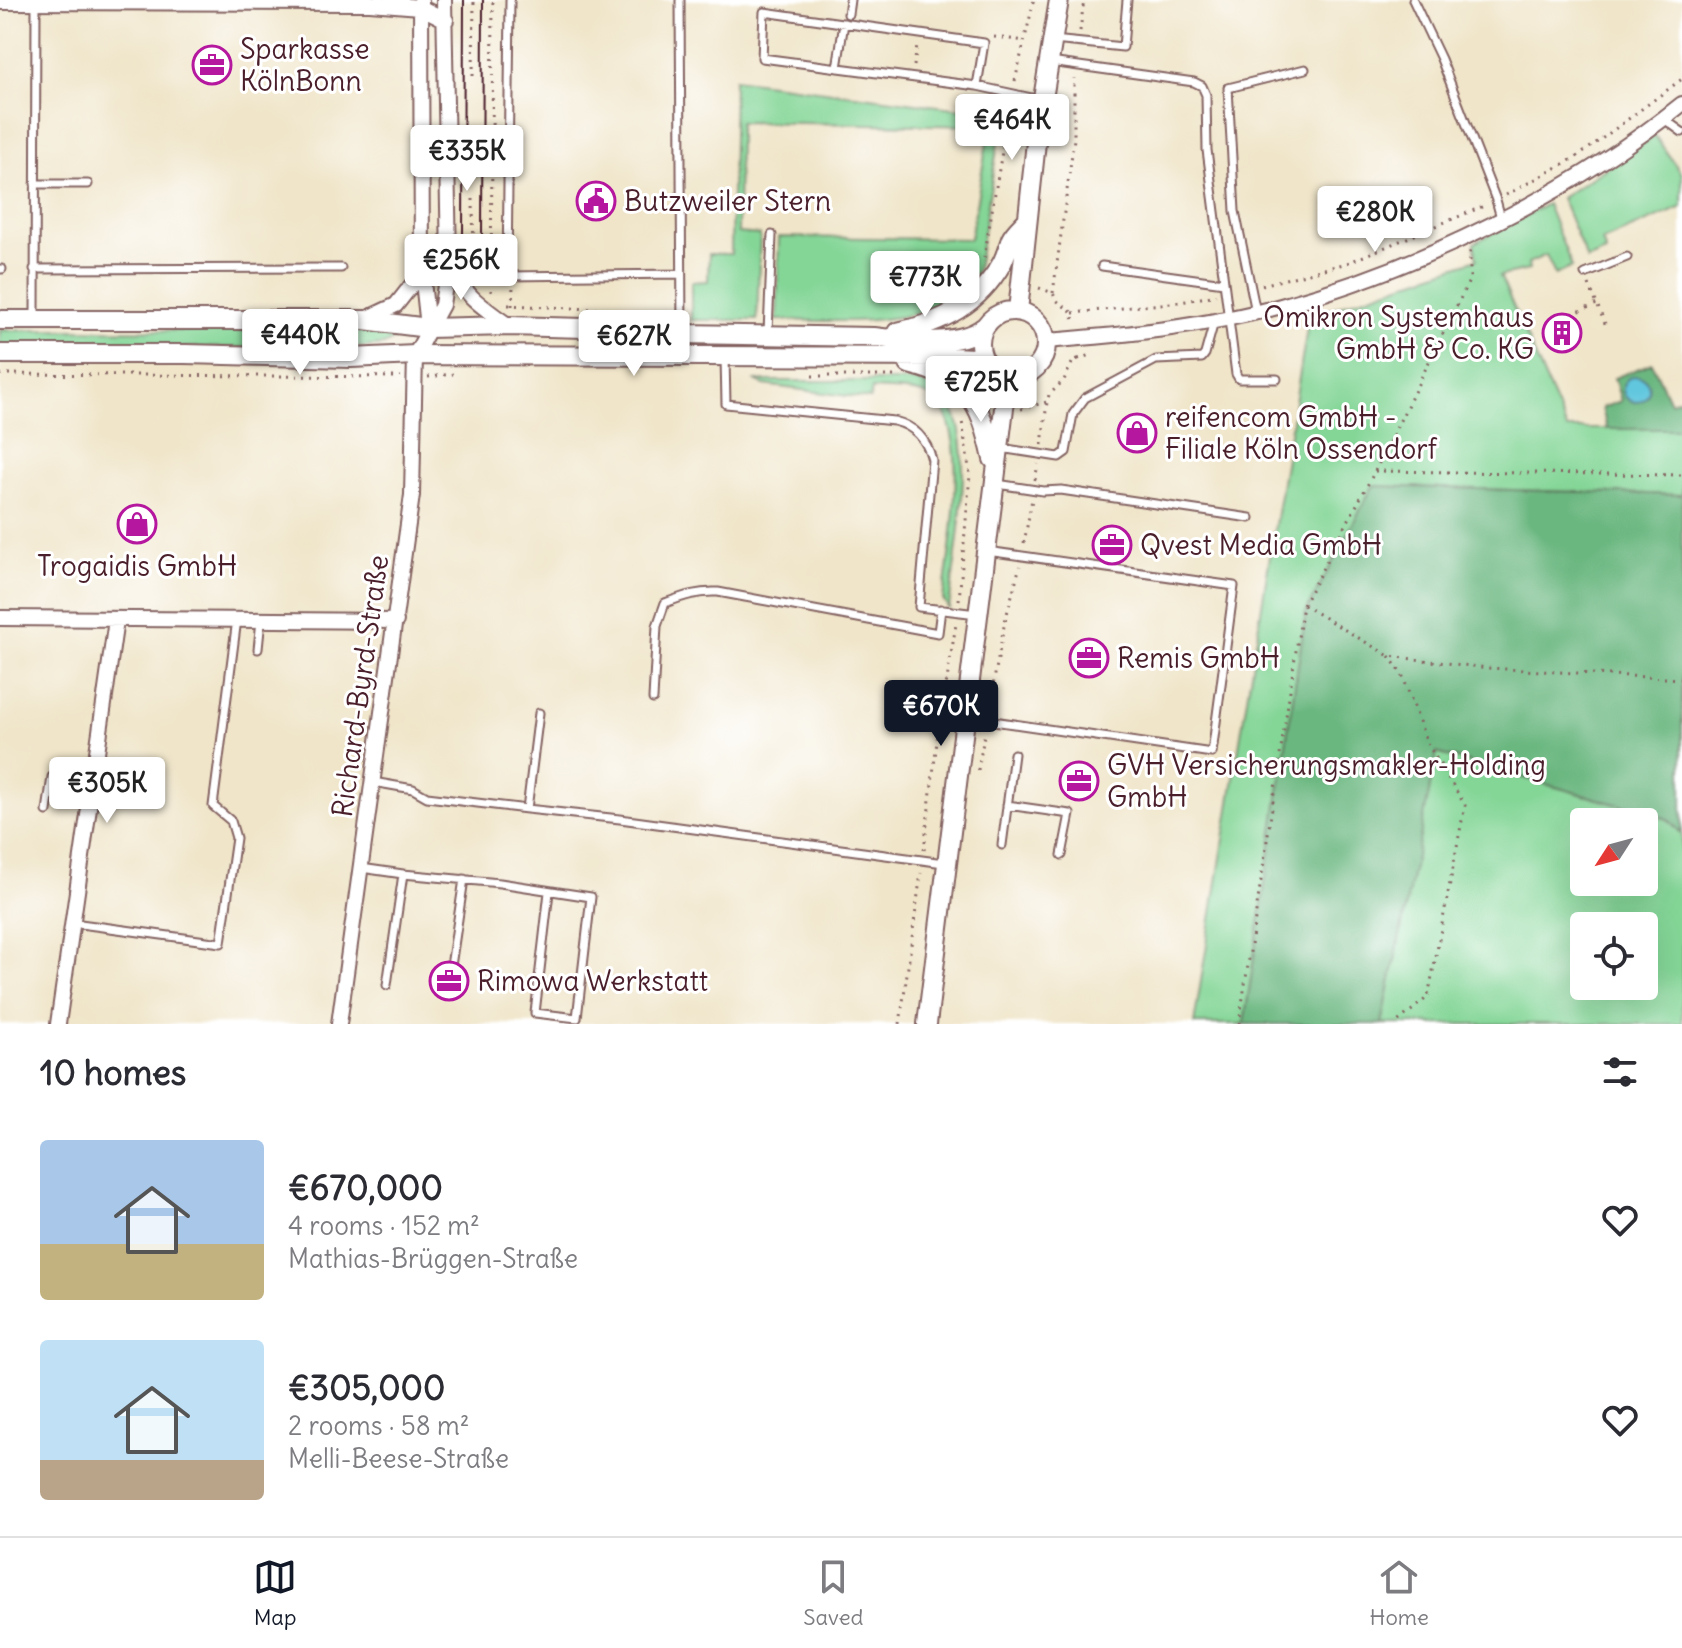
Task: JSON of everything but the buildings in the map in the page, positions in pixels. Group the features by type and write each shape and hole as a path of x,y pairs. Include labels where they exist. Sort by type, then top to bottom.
{"street":[{"path":"415,355 442,305 449,259 444,0"},
{"path":"1018,311 1027,220 1059,0"},
{"path":"0,2 420,4 446,20"},
{"path":"420,4 422,272 428,328"},
{"path":"1046,341 1139,333 1256,312 1367,278 1470,235 1552,193 1682,104"},
{"path":"874,337 929,325 960,310 992,277 1017,230 1027,220"},
{"path":"449,259 463,289 509,326"},
{"path":"364,320 396,305 422,272"},
{"path":"0,320 364,320 428,328 509,326 682,334 953,340 977,333 993,317 1005,311 1018,311 1039,323 1046,341 1044,353 1035,369 1027,374 1008,376 1000,374 985,362 963,357 415,355 351,358 0,354"},
{"path":"984,327 980,339 985,362"},
{"name":"Richard-Byrd-Straße","path":"339,1024 412,495 415,355"},
{"path":"852,356 930,369 957,382 973,400 981,419 991,447 995,480"},
{"path":"927,1024 1008,376"},
{"path":"0,618 396,621"},
{"path":"58,1024 116,620"}],"lane":[{"path":"510,0 507,276 681,274"},
{"path":"680,0 682,334"},
{"path":"848,14 850,0"},
{"path":"1053,40 1123,47 1127,0"},
{"path":"1413,0 1441,59 1501,218"},
{"path":"35,320 36,2"},
{"path":"977,86 984,43 764,12 762,58 977,86 1043,100"},
{"path":"837,68 844,23"},
{"path":"999,448 1059,457 1066,452 1073,414 1085,398 1156,360 1202,358 1222,318 1226,293 1207,150 1206,95 1202,86 1194,82 1050,62"},
{"path":"1256,312 1235,211 1228,88 1305,69"},
{"path":"1664,119 1682,132"},
{"path":"35,184 88,184"},
{"path":"768,336 772,235"},
{"path":"1585,274 1627,257"},
{"path":"1102,266 1224,283"},
{"path":"34,269 341,268"},
{"path":"1222,318 1239,379 1277,379"},
{"path":"725,357 726,404 894,421 906,424 923,439 932,460 919,607 980,614"},
{"path":"995,480 1043,491 1061,490 1250,518"},
{"path":"966,717 1212,753 1234,586 987,551"},
{"path":"653,699 657,626 665,603 688,594 718,592 938,633 941,609"},
{"path":"73,923 221,943 236,838 231,821 213,806 237,619"},
{"path":"258,649 261,620"},
{"path":"527,809 539,713"},
{"path":"1002,845 1014,754"},
{"path":"47,811 52,777 94,783"},
{"path":"373,782 413,789 427,797 946,863"},
{"path":"1007,805 1070,814 1062,855"},
{"path":"361,868 591,897 577,1018 535,1013 549,892"},
{"path":"387,985 403,874"},
{"path":"451,966 464,879"}],"path":[{"path":"473,76 474,0"},
{"path":"492,300 493,0"},
{"path":"983,260 1005,122 1034,0"},
{"path":"1078,42 1084,0"},
{"path":"912,78 919,34"},
{"path":"984,43 994,37 1025,41"},
{"path":"1053,293 1074,139 1072,88 1075,66"},
{"path":"1250,288 1347,263 1538,180 1580,155 1682,79"},
{"path":"473,199 472,266 475,279"},
{"path":"1239,1024 1303,605 1375,471 1470,279 1470,235"},
{"path":"1585,274 1606,326"},
{"path":"512,306 513,276"},
{"path":"1073,313 1181,302 1226,293"},
{"path":"1572,314 1597,304"},
{"path":"0,374 415,377 452,374"},
{"path":"805,375 899,376"},
{"path":"900,1024 937,741 958,611 970,475 967,438 960,412"},
{"path":"1375,471 1682,475"},
{"path":"1303,605 1389,656 1402,674 1427,743 1465,805 1428,997 1395,1024"},
{"path":"1389,656 1488,668 1682,679"}],"green space":[{"path":"734,79 968,110 975,97 1005,101 977,269 963,290 943,304 888,318 858,321 777,320 779,237 970,239 990,126 739,122 738,233 760,235 757,320 691,320 691,282 708,281 709,254 731,254"},
{"path":"1655,136 1682,174 1682,207 1602,241 1606,252 1587,260 1561,198"},
{"path":"1547,204 1572,267 1555,275 1546,255 1528,263 1529,270 1500,276 1567,429 1682,429 1682,495 1373,486 1306,612 1244,1024 1194,1024 1309,316 1477,259 1474,243"},
{"path":"0,330 357,331 386,333 396,338 384,345 354,348 0,347"},
{"path":"1652,363 1670,402 1682,398 1682,429 1607,429 1602,408 1621,401 1614,378"},
{"path":"757,381 914,381 934,388 944,396 955,414 963,456 961,510 949,609 943,599 953,522 955,459 951,432 943,410 928,396 915,392 872,389 870,399 764,385"},
{"path":"1373,486 1682,495 1682,834 1668,819 1658,816 1658,808 1630,808 1437,753 1382,1024 1244,1024 1306,612"},
{"path":"1436,753 1629,808 1570,808 1570,896 1658,896 1658,816 1668,819 1682,834 1682,1024 1382,1024"}],"water":[{"path":"1636,376 1645,380 1649,389 1645,398 1636,402 1627,398 1623,389 1627,380"}],"tram line":[{"path":"463,237 464,0"},
{"path":"482,238 483,0"}],"place":[{"name":"Sparkasse KölnBonn","path":"212,65"},
{"name":"Butzweiler Stern","path":"596,201"},
{"name":"Omikron Systemhaus GmbH & Co. KG","path":"1562,333"},
{"name":"reifencom GmbH - Filiale Köln Ossendorf","path":"1137,433"},
{"name":"Trogaidis GmbH","path":"137,524"},
{"name":"Qvest Media GmbH","path":"1112,545"},
{"name":"Remis GmbH","path":"1089,658"},
{"name":"GVH Versicherungsmakler-Holding GmbH","path":"1079,781"},
{"name":"Rimowa Werkstatt","path":"449,981"}]}
